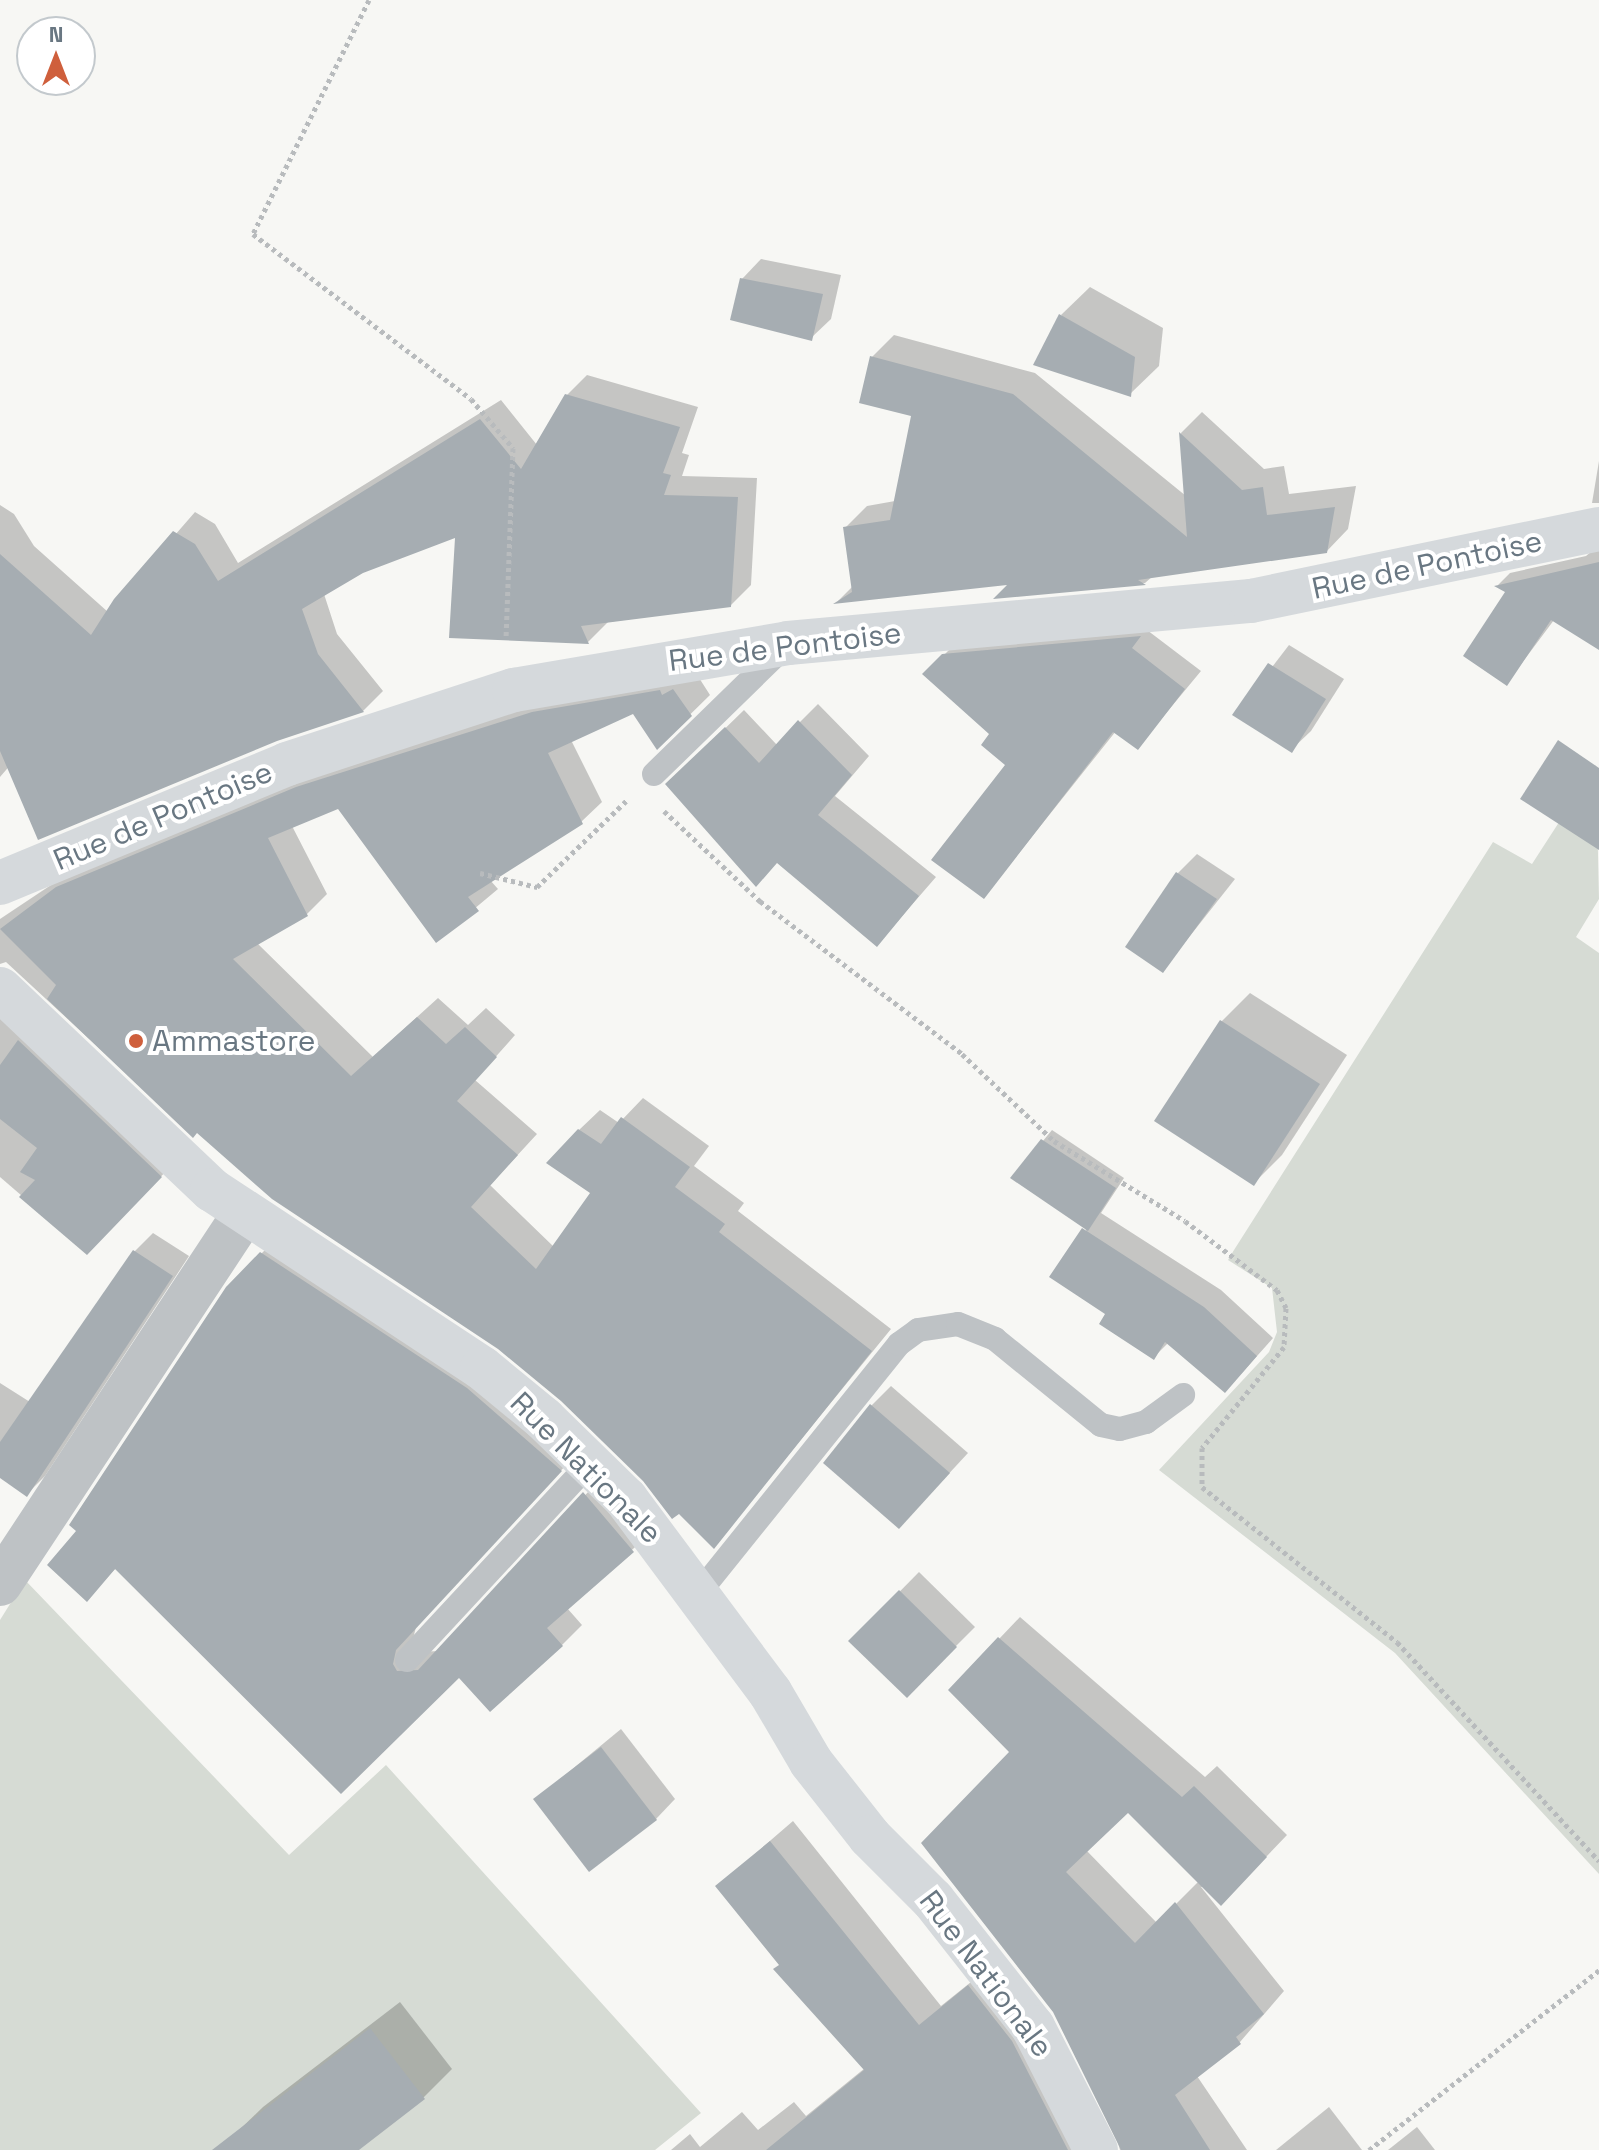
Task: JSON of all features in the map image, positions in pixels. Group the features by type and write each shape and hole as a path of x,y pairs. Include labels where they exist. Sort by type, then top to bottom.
{"street":[{"name":"Rue de Pontoise","path":"0,883 287,764 514,690 788,643 1251,601 1599,529"},
{"name":"Rue Nationale","path":"0,989 170,1153 245,1213 482,1368 590,1463 652,1530 840,1800 933,1900 1033,2027 1096,2150"},
{"path":"0,1584 245,1213"}],"lane":[{"path":"647,781 788,643"},
{"path":"698,1594 899,1344 918,1330 958,1324 984,1333 1101,1425 1120,1429 1146,1422 1183,1395"},
{"path":"407,1660 590,1463"}],"path":[{"path":"369,0 253,234 471,399 513,448 506,638 514,690"},
{"path":"480,873 537,887 647,781 760,901"},
{"path":"1369,2150 1599,1970"}],"shaded area":[{"path":"1596,765 1599,899 1576,937 1599,953 1599,1874 1395,1653 1159,1470 1269,1352 1277,1332 1272,1288 1228,1260 1234,1250 1493,842 1532,864"},
{"path":"25,1580 289,1855 386,1765 701,2113 655,2150 0,2150 0,1620"}],"building":[{"path":"740,278 823,294 812,341 730,320"},
{"path":"1059,314 1135,357 1131,397 1033,365"},
{"path":"870,356 1013,394 1187,537 1179,432 1242,490 1263,487 1267,515 1335,507 1327,553 1138,580 1146,585 993,599 1007,585 833,604 852,592 843,527 890,520 911,416 859,403"},
{"path":"565,394 680,427 663,473 671,475 664,495 738,497 731,607 581,626 589,644 449,638 455,538 363,573 302,609 318,654 364,712 277,741 38,840 0,751 0,554 91,635 114,599 173,531 195,544 218,581 480,419 521,469"},
{"path":"1599,562 1599,650 1551,620 1507,686 1463,656 1505,592 1494,586"},
{"path":"1141,636 1132,648 1185,689 1138,750 1113,732 984,899 931,860 1005,765 981,745 989,734 922,674 942,654"},
{"path":"1268,663 1326,699 1292,753 1232,715"},
{"path":"673,689 692,716 657,750 633,714 548,753 583,824 468,897 479,911 436,943 338,809 268,838 308,916 233,959 351,1076 417,1017 446,1044 465,1027 497,1057 457,1101 518,1155 471,1207 536,1269 590,1193 546,1163 578,1129 601,1144 621,1117 690,1167 675,1187 725,1224 719,1232 872,1351 714,1549 679,1514 672,1519 643,1481 561,1401 498,1349 272,1199 197,1133 193,1138 47,999 56,985 0,929 56,887 296,787 532,712 660,690 662,695"},
{"path":"798,720 852,775 818,815 919,896 877,947 777,863 756,887 665,784 725,727 759,763"},
{"path":"1558,740 1599,768 1599,850 1520,799"},
{"path":"1176,872 1217,899 1163,973 1125,947"},
{"path":"1220,1020 1320,1084 1254,1186 1154,1121"},
{"path":"18,1040 162,1177 87,1255 19,1197 35,1180 20,1172 37,1148 0,1119 0,1065"},
{"path":"1041,1139 1116,1188 1088,1231 1010,1178"},
{"path":"1082,1228 1204,1307 1257,1356 1225,1393 1165,1342 1154,1360 1099,1324 1105,1314 1049,1277"},
{"path":"133,1250 173,1276 27,1497 0,1478 0,1442"},
{"path":"260,1252 467,1388 562,1471 396,1650 393,1664 397,1671 418,1670 583,1492 634,1552 547,1628 563,1646 490,1712 459,1678 341,1794 115,1569 87,1602 47,1565 76,1531 69,1525 226,1287"},
{"path":"870,1404 950,1473 899,1529 823,1463"},
{"path":"899,1590 957,1647 907,1698 848,1641"},
{"path":"998,1637 1182,1797 1194,1786 1267,1857 1221,1906 1128,1813 1066,1872 1135,1943 1175,1902 1264,2014 1236,2037 1241,2044 1175,2095 1210,2150 1121,2150 1053,2012 921,1843 1009,1752 948,1690"},
{"path":"601,1747 657,1820 589,1872 533,1799"},
{"path":"770,1841 919,2025 968,1985 1012,2041 1068,2150 766,2150 864,2070 773,1969 779,1965 715,1886"},
{"path":"370,2028 425,2099 359,2150 212,2150"}],"place":[{"name":"Ammastore","path":"136,1041"}]}
